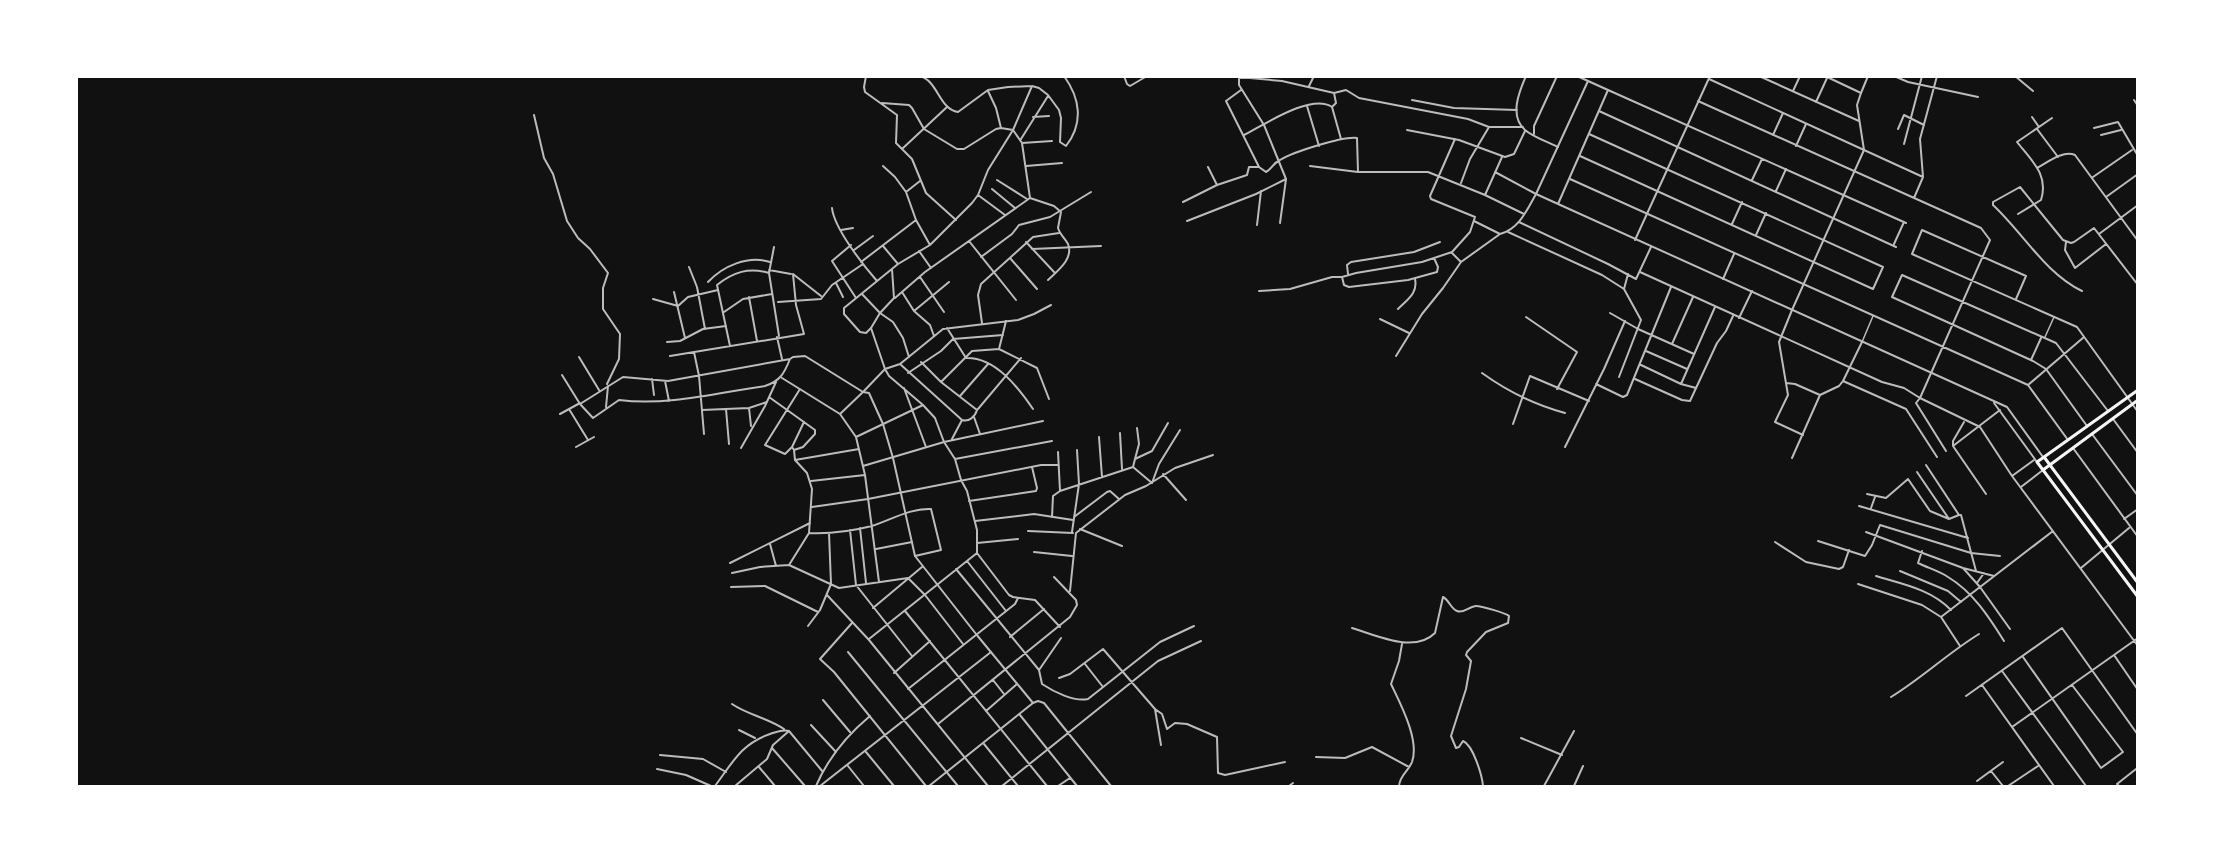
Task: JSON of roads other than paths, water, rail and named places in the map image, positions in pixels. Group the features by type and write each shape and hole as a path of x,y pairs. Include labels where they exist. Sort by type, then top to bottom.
{"main road":[{"path":"2138,390 2044,458 2036,461 2138,597"},
{"path":"2043,470 2138,400"},
{"path":"2044,458 2138,584"}],"street":[{"path":"866,76 865,92 897,115 899,120 895,141 912,159 926,193 956,220"},
{"path":"920,76 929,80 952,111 961,111 988,90 1032,86 1039,88 1048,95 1061,118 1060,142 1066,146 1075,130 1079,114 1077,98 1064,76"},
{"path":"1124,76 1130,86 1147,76"},
{"path":"1227,76 1309,86 1334,93 1346,90 1359,98 1468,119 1489,128 1523,127"},
{"path":"1309,86 1314,76"},
{"path":"1526,76 1517,97 1516,110 1523,127 1558,147"},
{"path":"1534,134 1534,126 1557,76"},
{"path":"1577,76 1905,223 1894,246 1599,111"},
{"path":"1760,76 1859,121"},
{"path":"1793,91 1800,76"},
{"path":"1803,435 1775,422 1788,395 1780,353 1780,337 1864,150 1857,105 1868,76"},
{"path":"1894,76 1934,88 1978,97"},
{"path":"1905,144 1922,76"},
{"path":"1914,199 1923,177 1920,139 1937,76"},
{"path":"2016,76 2033,91"},
{"path":"1239,77 1238,83 1264,125 1280,159 1286,179 1280,223"},
{"path":"1816,102 1826,77 1861,93"},
{"path":"1635,240 1709,78 1923,177"},
{"path":"1396,356 1409,333 1461,262 1500,234 1508,232 1519,222 1536,194 1588,81"},
{"path":"1028,198 894,298 866,333 860,332 844,314 844,308 861,293 898,264 930,245 978,195 988,170 1012,130 1032,86"},
{"path":"1242,89 1226,101 1259,167 1266,172 1280,159 1299,150 1341,139 1357,138 1358,172"},
{"path":"988,90 1001,128"},
{"path":"1558,204 1608,90"},
{"path":"1332,108 1336,103 1334,93"},
{"path":"1021,139 1048,95"},
{"path":"1412,100 1454,108 1516,110"},
{"path":"2134,100 2138,106"},
{"path":"1698,101 1914,199 1977,225 1990,240 1916,403 1946,451"},
{"path":"882,103 909,105 924,129 957,149 964,149 1001,128 1012,130 1022,143 1028,198"},
{"path":"1244,135 1283,114 1307,106 1323,104 1332,108 1341,139"},
{"path":"1307,106 1319,146"},
{"path":"902,148 947,107"},
{"path":"1773,136 1783,113"},
{"path":"534,115 544,158 553,174 567,221 578,238 590,249 608,273 603,288 603,309 620,334 619,359 607,386 605,409"},
{"path":"1898,129 1904,115 1924,125"},
{"path":"1033,117 1049,116"},
{"path":"2031,117 2058,157"},
{"path":"2018,214 2041,200 2045,186 2037,168 2017,142 2052,118"},
{"path":"2094,128 2118,122 2132,150 2138,156"},
{"path":"1796,146 1806,124"},
{"path":"1460,185 1489,128"},
{"path":"1407,130 1455,139 1502,157 1509,157 1514,154 1526,130"},
{"path":"2101,135 2121,130"},
{"path":"1579,156 1873,289 1883,267 1589,134"},
{"path":"1259,291 1290,289 1332,277 1399,267 1452,252 1465,240 1474,216 1430,198 1455,139"},
{"path":"1022,143 1052,141"},
{"path":"2092,178 2132,150"},
{"path":"2037,168 2069,153 2075,155 2137,238"},
{"path":"1485,195 1502,157"},
{"path":"1752,181 1762,159"},
{"path":"1026,166 1062,163"},
{"path":"883,166 906,192 916,220 930,245"},
{"path":"1310,166 1358,172 1428,172 1524,214"},
{"path":"1208,167 1217,185"},
{"path":"1183,202 1217,185 1247,175 1249,167 1259,167"},
{"path":"1776,192 1786,169"},
{"path":"1495,172 1536,194 1635,240 1992,400 2010,410 2044,458"},
{"path":"2106,197 2138,174"},
{"path":"1569,178 2028,385 2068,440"},
{"path":"1187,221 1286,179"},
{"path":"997,180 1028,198 1054,206 1060,211"},
{"path":"906,192 921,181"},
{"path":"2082,291 2054,272 1992,203 2020,187 2066,242 2065,250 2075,268 2106,244"},
{"path":"992,189 1016,208"},
{"path":"1257,225 1261,191"},
{"path":"981,257 1012,234 1019,225 1050,217 1091,192"},
{"path":"978,195 1005,215"},
{"path":"1732,225 1742,202"},
{"path":"2099,234 2138,205"},
{"path":"832,208 834,220 862,263 877,281"},
{"path":"1048,280 1065,262 1068,255 1068,247 1058,228 1060,211"},
{"path":"1756,236 1766,213"},
{"path":"778,303 820,299 836,283 916,220"},
{"path":"1474,221 1500,234"},
{"path":"1519,222 1636,279 1651,247"},
{"path":"841,230 853,228"},
{"path":"2066,242 2074,242 2094,228 2138,285"},
{"path":"2016,299 2026,276 1922,230 1912,254 2077,327 2138,412"},
{"path":"1508,232 1602,275 1624,288 1640,318 1638,329 1619,377"},
{"path":"982,323 978,289 981,284 1036,235 1059,233"},
{"path":"854,250 873,236"},
{"path":"969,241 1016,300"},
{"path":"1026,242 1055,273"},
{"path":"1348,274 1347,265 1351,262 1414,252 1440,242"},
{"path":"851,245 832,259 856,298"},
{"path":"883,245 898,264"},
{"path":"1032,249 1101,246"},
{"path":"774,247 769,272 782,359"},
{"path":"919,251 932,268"},
{"path":"1452,252 1461,262"},
{"path":"1723,279 1735,253"},
{"path":"1010,258 1037,289"},
{"path":"1342,277 1344,285 1349,287 1415,279 1437,272 1438,267 1434,258"},
{"path":"708,282 714,275 733,265 753,260 770,262"},
{"path":"689,267 698,293 705,329"},
{"path":"892,269 894,298"},
{"path":"730,346 718,290 719,284 744,270 791,274 821,296"},
{"path":"1640,272 1882,382 1904,388 1980,427 2012,476 2138,646"},
{"path":"670,356 804,334 791,274"},
{"path":"1624,288 1628,274"},
{"path":"2087,426 2046,369 1892,297 1902,275 2056,344 2108,411"},
{"path":"920,277 944,312"},
{"path":"1398,309 1414,292 1415,279"},
{"path":"914,311 949,282"},
{"path":"836,283 843,297"},
{"path":"1596,384 1625,397 1641,365 1671,287"},
{"path":"678,306 688,297 698,293 718,290"},
{"path":"1739,318 1752,291"},
{"path":"674,292 685,338"},
{"path":"902,292 914,311 930,325 934,336"},
{"path":"861,293 880,313 893,322 903,338 909,357"},
{"path":"724,312 743,299 772,294"},
{"path":"749,297 757,340"},
{"path":"1672,344 1693,297"},
{"path":"653,299 678,306"},
{"path":"840,414 885,369 900,364 943,328 1026,317 1051,305"},
{"path":"1681,384 1715,307"},
{"path":"1610,313 1638,329 1694,354"},
{"path":"1635,379 1682,400 1690,401 1717,343 1726,332 1734,315"},
{"path":"1792,458 1820,395 1839,386 1843,381 1873,316"},
{"path":"2031,360 2054,316"},
{"path":"1526,317 1577,352 1557,389"},
{"path":"1380,319 1409,333"},
{"path":"999,349 1006,321"},
{"path":"1565,447 1589,401 1625,321"},
{"path":"667,342 685,338 705,329 726,326"},
{"path":"871,328 889,376 935,418 944,442 955,459 975,521 977,553 1009,595 1035,600 1060,627"},
{"path":"947,328 966,358 982,360 1006,376 1033,409"},
{"path":"908,373 921,362 941,351 953,339 1003,335"},
{"path":"2028,385 2084,337"},
{"path":"941,382 972,351 999,349 1037,368 1049,399"},
{"path":"1646,351 1687,369"},
{"path":"694,352 699,376 704,434"},
{"path":"560,414 623,377 665,381 790,359 800,355 863,392 869,393 884,424 915,556 1034,704"},
{"path":"579,357 600,391"},
{"path":"900,364 962,420 967,421 974,417 977,410 1021,358"},
{"path":"562,375 580,404 592,418 619,400 644,403 669,401 765,386 782,377 790,359"},
{"path":"921,362 941,382 977,410"},
{"path":"960,396 988,364"},
{"path":"1641,365 1681,384 1696,388"},
{"path":"1482,373 1522,396 1549,409 1565,413"},
{"path":"1513,424 1530,376 1589,401"},
{"path":"782,377 840,414 856,437 865,475 879,582"},
{"path":"652,379 654,395"},
{"path":"665,381 669,401"},
{"path":"1843,381 1906,409 1937,457"},
{"path":"741,448 776,382"},
{"path":"1786,383 1795,384 1820,395"},
{"path":"903,387 926,447"},
{"path":"800,389 765,445 783,455 792,447 804,422"},
{"path":"769,397 815,430 815,434 803,447 794,450"},
{"path":"1992,400 2036,461 2012,476"},
{"path":"702,410 748,408 767,402"},
{"path":"856,437 923,405"},
{"path":"748,408 752,428"},
{"path":"569,409 588,440"},
{"path":"726,409 729,444"},
{"path":"1953,446 2000,410"},
{"path":"974,417 980,435"},
{"path":"2113,418 2138,453"},
{"path":"951,441 962,420"},
{"path":"863,466 893,459 944,442 1042,421"},
{"path":"1965,421 1953,441 1953,446 1986,494"},
{"path":"1135,459 1152,451 1168,423"},
{"path":"1052,517 1053,496 1060,491 1133,466 1139,444 1137,428"},
{"path":"1152,483 1159,464 1180,430"},
{"path":"1120,433 1122,471"},
{"path":"2092,434 2138,496"},
{"path":"576,447 594,437"},
{"path":"1099,437 1102,477"},
{"path":"955,459 1052,441"},
{"path":"789,565 809,533 812,507 811,481 795,460 792,447"},
{"path":"2073,448 2138,537"},
{"path":"795,460 859,449"},
{"path":"1070,591 1074,518 1079,484 1077,450"},
{"path":"1058,452 1060,491"},
{"path":"1028,531 1074,533 1119,499 1152,483 1163,474 1213,455"},
{"path":"812,507 868,499 1032,467 1058,465"},
{"path":"1926,465 1960,515 1976,571"},
{"path":"1133,466 1152,483"},
{"path":"969,501 1036,491 1032,467"},
{"path":"2021,487 2043,470"},
{"path":"1917,472 1949,519"},
{"path":"1163,474 1186,500"},
{"path":"811,481 865,475"},
{"path":"1867,494 1886,498 1908,479 1930,511 1949,519 1960,515"},
{"path":"975,521 1034,514 1074,518 1107,492 1110,491 1119,499"},
{"path":"1870,509 1875,497"},
{"path":"1859,506 1968,538"},
{"path":"809,533 872,526 904,513 929,508 933,510 941,550 915,556"},
{"path":"2124,519 2138,509"},
{"path":"730,563 810,523"},
{"path":"1818,541 1865,556 1876,536 1878,527 1883,526 1971,553 2000,556"},
{"path":"860,528 866,584"},
{"path":"2081,568 2130,528"},
{"path":"1080,529 1122,546"},
{"path":"850,530 856,585 912,656"},
{"path":"1941,618 2053,531"},
{"path":"808,626 828,595 831,584 829,532"},
{"path":"1866,532 1963,568 1995,576"},
{"path":"977,543 1018,539"},
{"path":"875,550 912,542"},
{"path":"1775,542 1806,562 1839,569 1843,567 1849,550"},
{"path":"770,544 776,566"},
{"path":"1922,551 1918,563 1947,576 1970,595 2004,641"},
{"path":"1034,552 1072,556"},
{"path":"868,640 977,553"},
{"path":"967,561 1006,611"},
{"path":"732,573 789,565 839,588 908,578"},
{"path":"873,608 922,567"},
{"path":"1963,568 1977,583 2010,629"},
{"path":"956,569 1024,655 1039,670 1042,684 1051,690 1077,699 1088,699 1160,642 1194,626"},
{"path":"1900,571 1939,587 1961,602"},
{"path":"1977,583 1984,573"},
{"path":"1876,576 1925,591 1942,601 1951,610"},
{"path":"938,724 1070,617 1077,605 1076,600 1070,591 1054,577"},
{"path":"908,578 963,644"},
{"path":"1858,584 1922,605 1941,618 1960,646"},
{"path":"731,587 765,586 818,612"},
{"path":"828,595 988,786"},
{"path":"1352,628 1402,643 1422,641 1435,633 1443,597 1457,611 1481,606 1492,611 1504,612 1509,616 1508,623 1486,632 1466,655 1472,666 1451,736 1456,748 1462,741 1468,744 1481,771 1483,786"},
{"path":"908,689 1015,604 1018,598"},
{"path":"1010,637 1044,609"},
{"path":"905,611 1047,786"},
{"path":"853,623 820,659 834,672 927,786 1041,701 1111,786"},
{"path":"1966,696 2062,628 2138,735"},
{"path":"1891,697 1979,634"},
{"path":"1039,670 1061,638"},
{"path":"2012,727 2138,638"},
{"path":"894,673 930,641"},
{"path":"1002,786 1158,661 1201,641"},
{"path":"1399,786 1399,779 1409,767 1413,757 1408,723 1391,684 1402,643"},
{"path":"1059,678 1070,674 1103,649 1155,709 1162,714 1167,729 1175,723 1187,724 1217,737 1218,773 1224,775 1285,762"},
{"path":"848,652 958,786"},
{"path":"818,786 848,766 991,652"},
{"path":"2114,655 2138,690"},
{"path":"2022,656 2101,768 2123,752 2073,685"},
{"path":"1085,664 1103,687"},
{"path":"2002,670 2086,786"},
{"path":"993,680 1005,695"},
{"path":"986,711 1017,684"},
{"path":"1982,685 2054,786"},
{"path":"823,700 851,732"},
{"path":"732,705 789,731 823,772"},
{"path":"1155,709 1161,745"},
{"path":"1020,715 1077,786"},
{"path":"818,786 823,772 836,752 851,732 870,716"},
{"path":"812,726 836,752"},
{"path":"716,786 748,745 756,739 784,729"},
{"path":"739,730 756,739"},
{"path":"735,786 767,759 772,748 789,731"},
{"path":"1544,786 1574,731"},
{"path":"1521,738 1562,754"},
{"path":"984,744 1018,786"},
{"path":"1316,757 1345,758 1372,747 1409,767"},
{"path":"772,748 805,786"},
{"path":"866,752 894,786"},
{"path":"660,755 703,759 726,772"},
{"path":"1977,781 2003,762"},
{"path":"2008,786 2039,765"},
{"path":"848,766 864,786"},
{"path":"1574,786 1583,766"},
{"path":"759,767 775,786"},
{"path":"657,769 686,775 711,786"},
{"path":"2118,785 2137,770"},
{"path":"1991,771 2003,786"},
{"path":"1058,786 1070,778"},
{"path":"2016,781 2020,786"},
{"path":"741,782 745,786"},
{"path":"1289,786 1293,783"}]}
